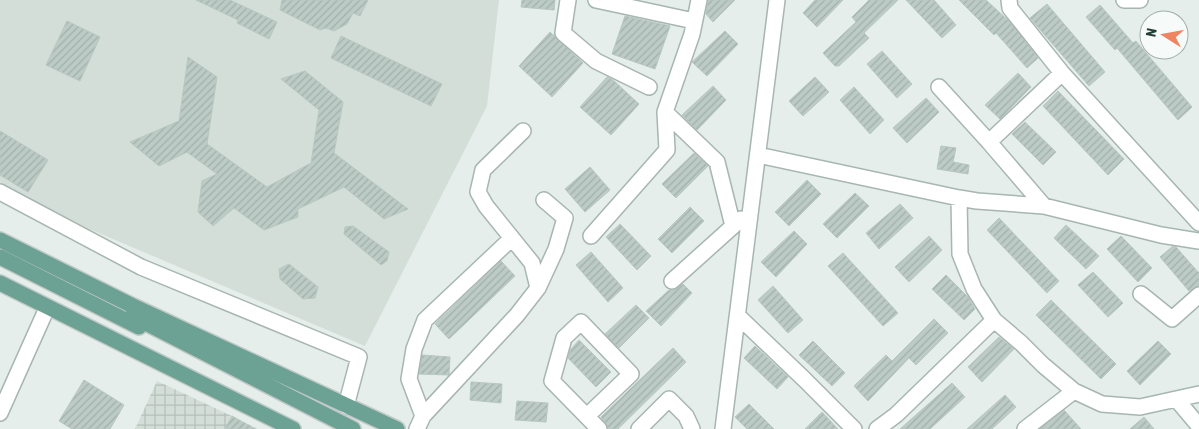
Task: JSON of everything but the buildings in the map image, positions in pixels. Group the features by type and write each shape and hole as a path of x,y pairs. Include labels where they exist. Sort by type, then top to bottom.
{"main road":[{"path":"0,230 126,292 286,377"},
{"path":"0,240 133,306 397,429"},
{"path":"0,248 354,429"},
{"path":"0,257 224,368 282,393"},
{"path":"0,283 293,429"}],"street":[{"path":"568,0 563,33 596,61 649,87"},
{"path":"596,0 694,22"},
{"path":"590,236 667,150 665,112 692,34 699,0"},
{"path":"723,429 777,0"},
{"path":"1009,0 1010,8 1062,73 1199,223"},
{"path":"989,142 1062,73"},
{"path":"939,87 1044,206"},
{"path":"665,112 717,162 733,226"},
{"path":"523,131 483,170 478,192 486,206 532,263 538,288"},
{"path":"758,155 959,198 1044,206 1161,236 1199,241"},
{"path":"0,192 142,267 359,357 346,406"},
{"path":"959,198 960,254 974,289 994,320 1074,391 1102,404 1140,407 1199,394"},
{"path":"420,423 517,315 538,288 556,249 565,218 544,200"},
{"path":"672,281 751,209"},
{"path":"420,423 409,379 414,349 426,320 512,238"},
{"path":"1141,294 1172,319 1199,295"},
{"path":"0,413 48,308"},
{"path":"738,316 854,429"},
{"path":"877,429 896,415 994,320"},
{"path":"587,416 631,374 581,322 564,338 552,382 599,429"},
{"path":"1025,429 1074,391"},
{"path":"639,429 669,398 686,416 692,429"},
{"path":"1177,400 1199,426"}],"shaded area":[{"path":"0,0 499,0 487,106 365,346 87,228 0,182"},
{"path":"157,381 232,416 258,429 135,429"}]}
